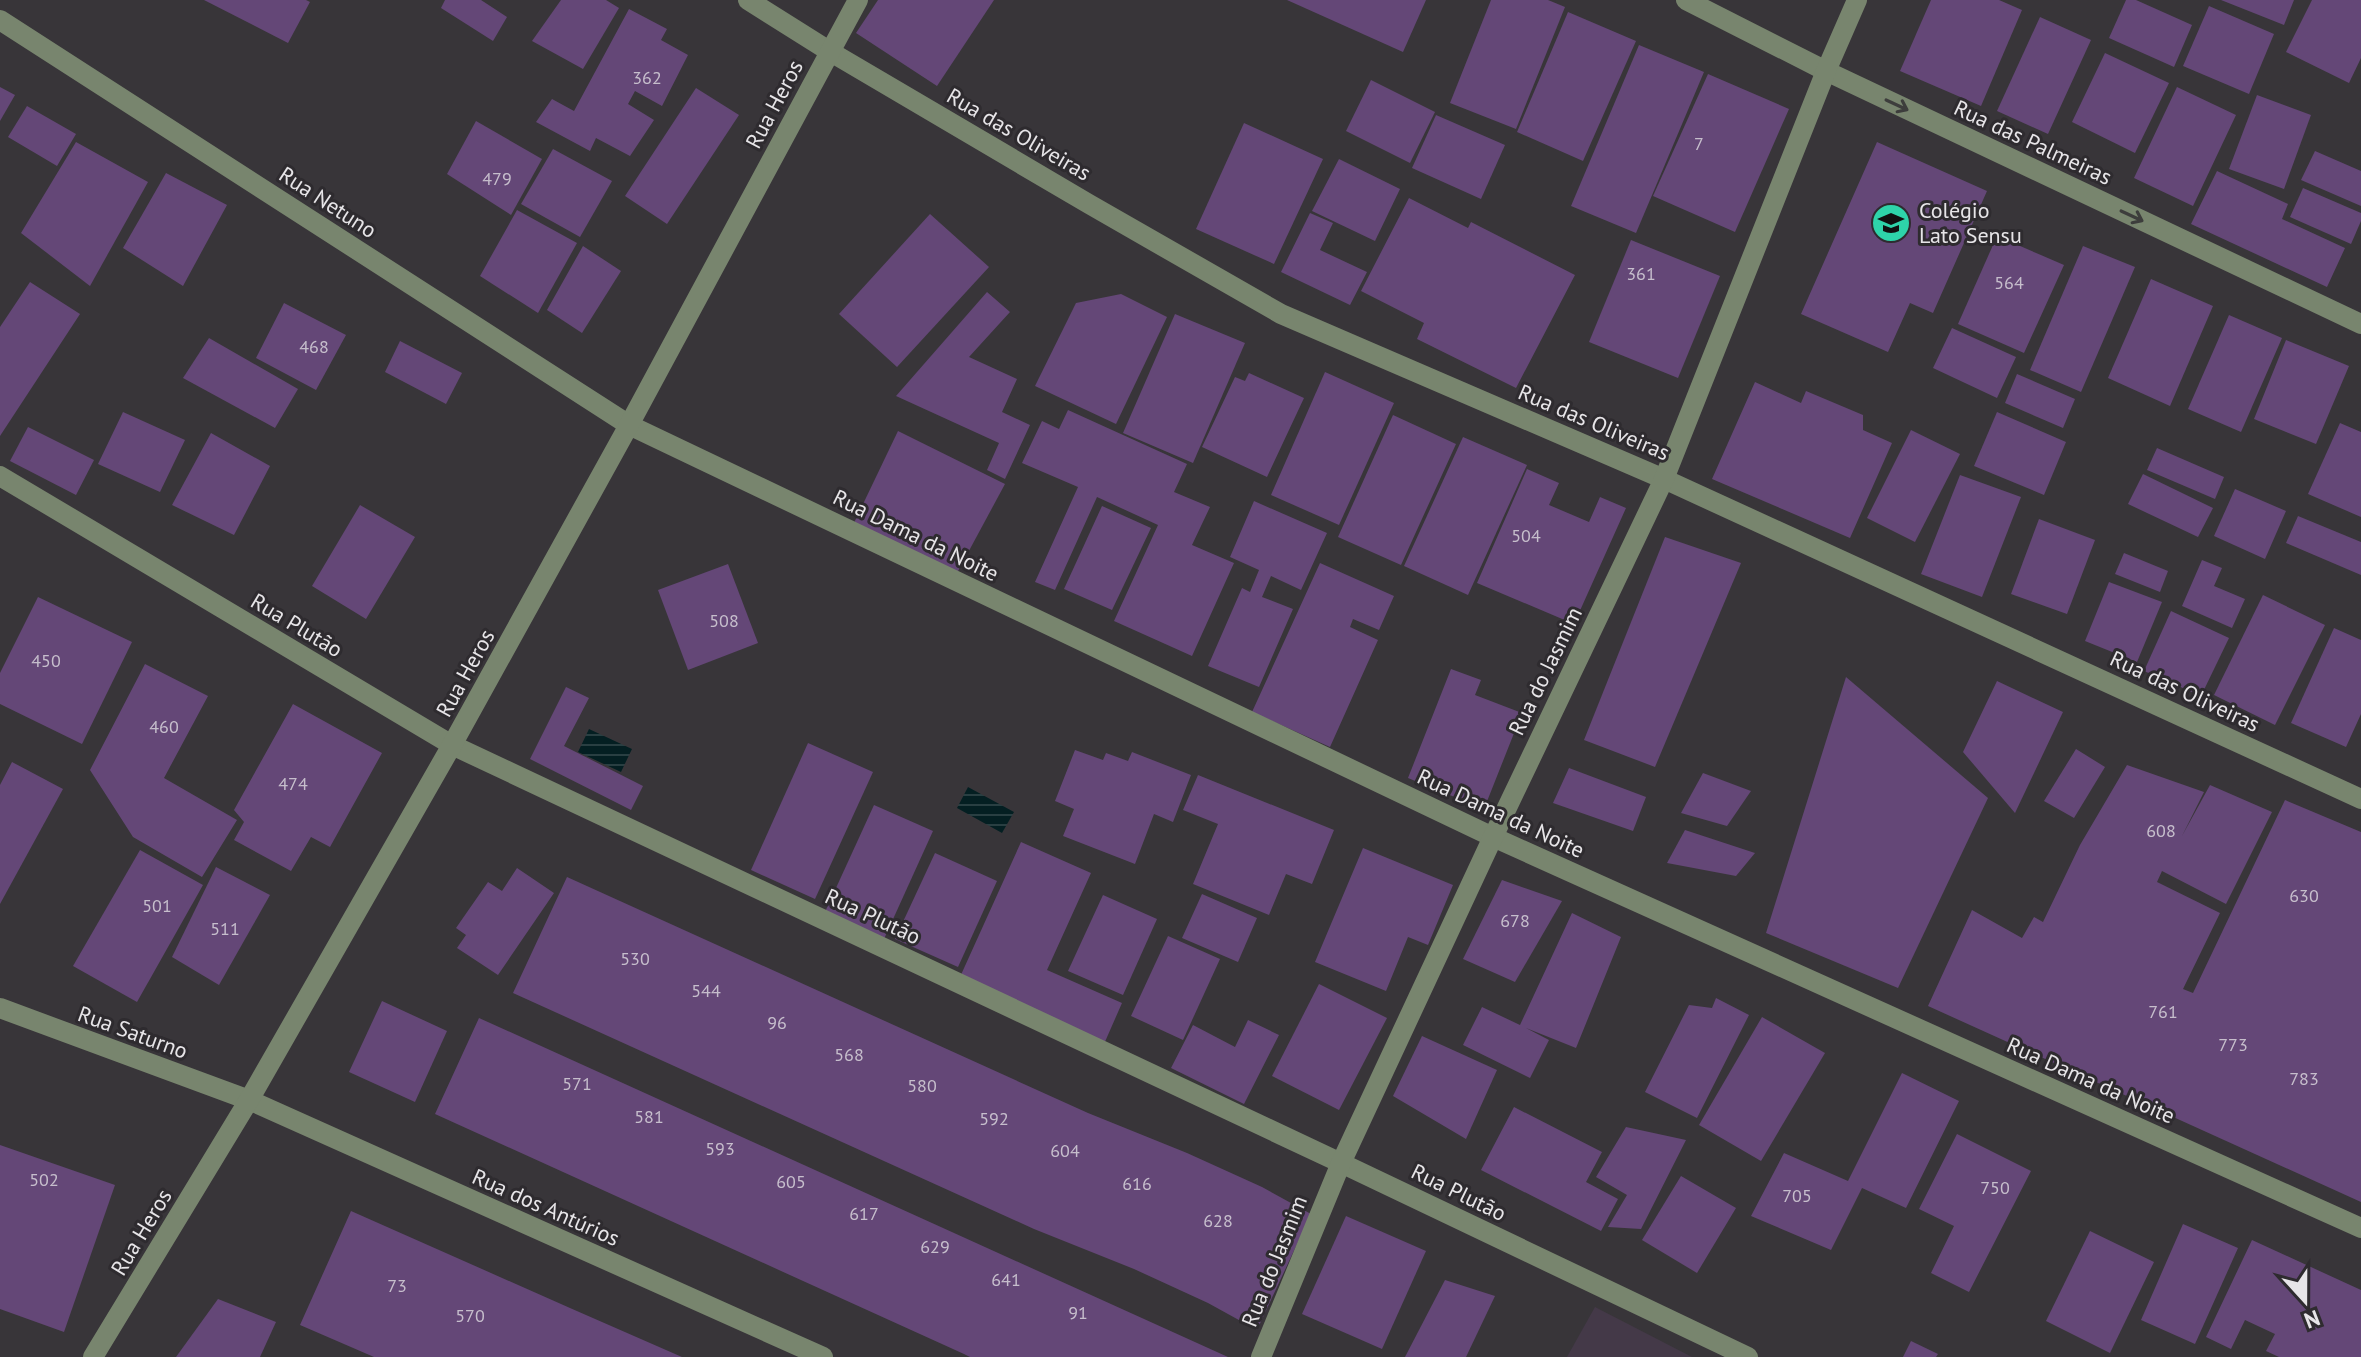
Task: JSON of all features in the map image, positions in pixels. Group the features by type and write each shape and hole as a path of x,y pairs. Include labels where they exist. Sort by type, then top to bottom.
{"street":[{"name":"Rua das Oliveiras","path":"748,0 829,51 1281,314 1664,479 2361,799"},
{"name":"Rua Heros","path":"93,1357 249,1100 452,745 858,0"},
{"name":"Rua das Palmeiras","path":"1686,0 1826,71 2361,324"},
{"name":"Rua do Jasmim","path":"1261,1357 1341,1163 1664,479 1857,0"},
{"name":"Rua Netuno","path":"0,20 629,425"},
{"name":"Rua Dama da Noite","path":"629,425 1493,837 2361,1228"},
{"name":"Rua Plutão","path":"0,476 452,745 1748,1357"},
{"name":"Rua Saturno","path":"0,1008 249,1100"},
{"name":"Rua dos Antúrios","path":"249,1100 823,1357"}],"shaded area":[{"path":"1595,1307 1692,1357 1567,1357"}],"water":[{"path":"589,729 632,749 621,772 578,752"},
{"path":"968,787 1014,812 1002,833 957,808"}],"building":[{"path":"204,0 306,0 310,2 288,43"},
{"path":"445,0 481,0 507,17 493,41 441,8"},
{"path":"561,0 606,0 619,8 583,69 532,41"},
{"path":"878,0 994,0 937,86 856,33"},
{"path":"1287,0 1426,0 1403,52"},
{"path":"1491,0 1548,0 1565,7 1516,129 1450,103"},
{"path":"1931,0 1999,0 2022,10 1981,106 1900,71"},
{"path":"2126,0 2136,0 2192,25 2174,67 2109,38"},
{"path":"2221,0 2294,0 2284,25"},
{"path":"2312,0 2361,0 2361,58 2349,83 2286,52"},
{"path":"2209,6 2274,34 2249,94 2183,66"},
{"path":"629,9 667,29 661,40 688,55 662,106 635,91 628,104 654,120 630,156 596,138 590,151 536,122 552,99 574,111"},
{"path":"1568,12 1636,41 1583,161 1517,132"},
{"path":"2040,17 2091,40 2048,134 1997,111"},
{"path":"1639,45 1704,72 1636,233 1571,206"},
{"path":"2105,53 2169,83 2135,153 2072,122"},
{"path":"1708,74 1789,109 1735,232 1653,196"},
{"path":"1371,80 1435,112 1410,163 1346,131"},
{"path":"0,87 15,95 0,121"},
{"path":"2177,87 2236,115 2193,206 2134,178"},
{"path":"696,88 739,115 667,224 625,196"},
{"path":"2257,95 2311,115 2284,189 2229,169"},
{"path":"27,106 76,134 57,166 8,137"},
{"path":"1436,115 1505,145 1481,199 1412,168"},
{"path":"476,121 542,159 511,215 447,174"},
{"path":"1244,123 1323,159 1274,264 1196,229"},
{"path":"76,142 148,182 90,286 21,233"},
{"path":"1877,142 1987,191 1933,313 1910,303 1888,352 1801,314"},
{"path":"553,149 612,181 580,237 521,204"},
{"path":"2315,151 2361,171 2361,206 2301,180"},
{"path":"1339,159 1400,189 1375,241 1312,211"},
{"path":"2217,171 2288,204 2282,219 2345,248 2327,287 2191,224"},
{"path":"166,173 227,205 183,286 123,248"},
{"path":"2303,188 2361,213 2361,221 2351,244 2290,217"},
{"path":"1409,198 1468,228 1471,222 1575,275 1516,388 1417,339 1424,323 1361,291"},
{"path":"517,210 577,243 538,313 480,276"},
{"path":"1310,213 1333,223 1320,250 1367,272 1350,305 1281,272"},
{"path":"930,214 989,267 897,367 839,314"},
{"path":"1997,236 2064,265 2024,353 1958,324"},
{"path":"1631,240 1720,276 1678,378 1589,342"},
{"path":"583,246 621,271 582,333 547,310"},
{"path":"2083,246 2135,267 2081,392 2030,370"},
{"path":"2151,279 2213,306 2170,406 2108,378"},
{"path":"30,282 80,314 0,436 0,327"},
{"path":"987,292 1010,312 969,357 1017,379 1002,412 1030,425 1005,479 987,470 999,443 896,396"},
{"path":"1121,294 1167,317 1116,424 1035,386 1076,303"},
{"path":"284,303 346,335 316,390 256,358"},
{"path":"1175,314 1245,343 1193,463 1123,433"},
{"path":"2229,315 2282,338 2241,432 2188,409"},
{"path":"1952,328 2016,357 1997,398 1933,368"},
{"path":"209,338 298,389 275,428 183,378"},
{"path":"2286,340 2349,366 2316,444 2254,419"},
{"path":"400,341 462,373 446,404 385,372"},
{"path":"1325,372 1394,403 1339,525 1271,495"},
{"path":"1249,373 1304,398 1267,477 1202,447 1235,377 1245,381"},
{"path":"2017,374 2075,399 2063,428 2005,403"},
{"path":"1755,382 1801,403 1806,391 1863,415 1863,430 1892,443 1850,538 1712,479"},
{"path":"1068,410 1187,464 1174,492 1210,507 1192,545 1234,563 1192,656 1114,621 1158,525 1097,497 1055,590 1035,582 1078,487 1022,463 1042,421 1059,429"},
{"path":"123,412 185,440 160,492 98,464"},
{"path":"1997,412 2066,442 2044,495 1974,466"},
{"path":"1393,415 1456,444 1401,565 1338,537"},
{"path":"2340,423 2361,432 2361,517 2308,494"},
{"path":"28,427 94,460 76,495 10,461"},
{"path":"1911,430 1960,454 1915,542 1867,518"},
{"path":"898,431 1005,484 957,573 853,525"},
{"path":"211,433 270,466 234,535 172,505"},
{"path":"1463,437 1527,465 1468,595 1404,566"},
{"path":"2157,448 2224,477 2215,499 2147,470"},
{"path":"1527,469 1559,483 1549,505 1589,522 1600,497 1626,508 1574,624 1477,583"},
{"path":"2143,474 2213,508 2198,537 2128,504"},
{"path":"1960,475 2021,497 1982,597 1921,574"},
{"path":"2235,489 2286,511 2265,559 2214,536"},
{"path":"1254,501 1327,533 1301,590 1271,576 1262,597 1293,609 1259,687 1208,666 1242,588 1250,592 1259,570 1230,557"},
{"path":"360,505 415,537 366,619 312,586"},
{"path":"1102,506 1151,528 1112,610 1064,589"},
{"path":"2298,516 2361,542 2361,575 2286,543"},
{"path":"2039,519 2095,540 2067,614 2011,594"},
{"path":"1665,537 1741,563 1655,767 1584,740"},
{"path":"2124,553 2168,571 2160,592 2115,574"},
{"path":"2202,560 2222,568 2214,586 2245,599 2232,628 2182,606"},
{"path":"1320,563 1394,596 1379,630 1353,619 1350,627 1378,640 1330,747 1252,712"},
{"path":"728,564 758,643 688,670 658,590"},
{"path":"2109,582 2162,602 2137,662 2085,641"},
{"path":"2263,595 2325,625 2275,725 2214,695"},
{"path":"38,597 132,642 82,744 0,704 0,673"},
{"path":"2171,611 2229,638 2201,696 2144,671"},
{"path":"2334,628 2361,640 2361,714 2346,747 2291,723"},
{"path":"145,664 208,696 164,778 237,820 202,877 133,837 90,770"},
{"path":"1451,669 1481,680 1475,695 1522,713 1484,809 1408,778"},
{"path":"1846,677 1988,798 1898,988 1766,933"},
{"path":"1997,681 2063,712 2015,813 1963,752"},
{"path":"566,687 589,698 564,746 643,786 631,810 530,759"},
{"path":"293,704 382,753 330,847 311,837 291,871 234,840 244,822 234,810"},
{"path":"808,743 873,772 815,899 751,870"},
{"path":"2076,749 2105,767 2074,818 2044,801"},
{"path":"1075,750 1103,760 1106,753 1128,761 1132,752 1191,775 1173,822 1154,814 1135,864 1063,836 1074,809 1055,801"},
{"path":"12,762 63,789 0,904 0,785"},
{"path":"2127,765 2204,792 2182,836 2210,785 2272,812 2226,904 2162,871 2157,882 2220,913 2183,989 2193,993 2285,800 2361,832 2361,1202 1928,1006 1972,910 2022,938 2034,917 2043,922 2080,845"},
{"path":"1569,768 1646,797 1633,831 1553,803"},
{"path":"1703,773 1751,791 1727,826 1681,813"},
{"path":"1198,775 1334,830 1312,884 1286,874 1269,915 1193,884 1218,824 1183,810"},
{"path":"874,805 933,831 884,939 825,912"},
{"path":"1685,830 1755,853 1736,876 1667,863"},
{"path":"1021,842 1091,873 1047,970 1122,1003 1104,1044 960,977"},
{"path":"1363,848 1453,885 1428,945 1408,937 1386,991 1315,962"},
{"path":"140,850 203,885 137,1002 73,966"},
{"path":"935,853 997,881 958,967 895,939"},
{"path":"216,867 270,895 219,985 172,957"},
{"path":"517,868 554,893 498,975 457,948 466,935 456,928 488,882 502,891"},
{"path":"567,877 1088,1113 1187,1153 1262,1187 1311,1214 1257,1330 1208,1303 1134,1269 1034,1229 513,993"},
{"path":"1502,880 1562,901 1515,982 1463,959"},
{"path":"1202,894 1257,918 1238,962 1182,938"},
{"path":"1103,895 1157,919 1123,995 1068,971"},
{"path":"1572,913 1621,937 1576,1048 1526,1028 1549,1040 1530,1078 1463,1045 1482,1007 1520,1025"},
{"path":"1168,936 1220,959 1183,1040 1131,1016"},
{"path":"1319,984 1387,1018 1339,1110 1272,1076"},
{"path":"1716,998 1749,1015 1697,1118 1645,1092 1689,1005 1712,1008"},
{"path":"382,1001 447,1031 415,1102 349,1072"},
{"path":"1762,1017 1825,1053 1761,1161 1699,1125"},
{"path":"479,1018 1228,1357 970,1357 435,1114"},
{"path":"1248,1020 1279,1035 1244,1104 1171,1068 1193,1025 1235,1047"},
{"path":"1422,1036 1497,1070 1466,1139 1393,1096"},
{"path":"1902,1073 1959,1101 1906,1208 1862,1188 1831,1250 1751,1216 1784,1153 1848,1181"},
{"path":"1514,1107 1602,1152 1586,1182 1618,1199 1601,1231 1481,1170"},
{"path":"1626,1127 1686,1140 1641,1229 1608,1227 1627,1195 1596,1177"},
{"path":"1957,1134 2031,1171 1969,1292 1931,1273 1954,1226 1919,1209"},
{"path":"0,1145 115,1185 64,1332 0,1309"},
{"path":"1681,1176 1736,1208 1697,1273 1642,1240"},
{"path":"351,1211 682,1357 374,1357 300,1325"},
{"path":"1346,1216 1426,1251 1382,1349 1302,1314"},
{"path":"2183,1224 2238,1248 2195,1344 2141,1320"},
{"path":"2090,1231 2154,1262 2110,1353 2046,1321"},
{"path":"2252,1240 2361,1290 2361,1357 2279,1357 2266,1351 2275,1334 2245,1320 2231,1349 2206,1337"},
{"path":"1445,1280 1495,1296 1466,1357 1405,1357"},
{"path":"218,1299 276,1322 260,1357 176,1357"},
{"path":"1911,1341 1938,1354 1936,1357 1903,1357"}],"place":[{"name":"Colégio Lato Sensu","path":"1891,223"}]}
